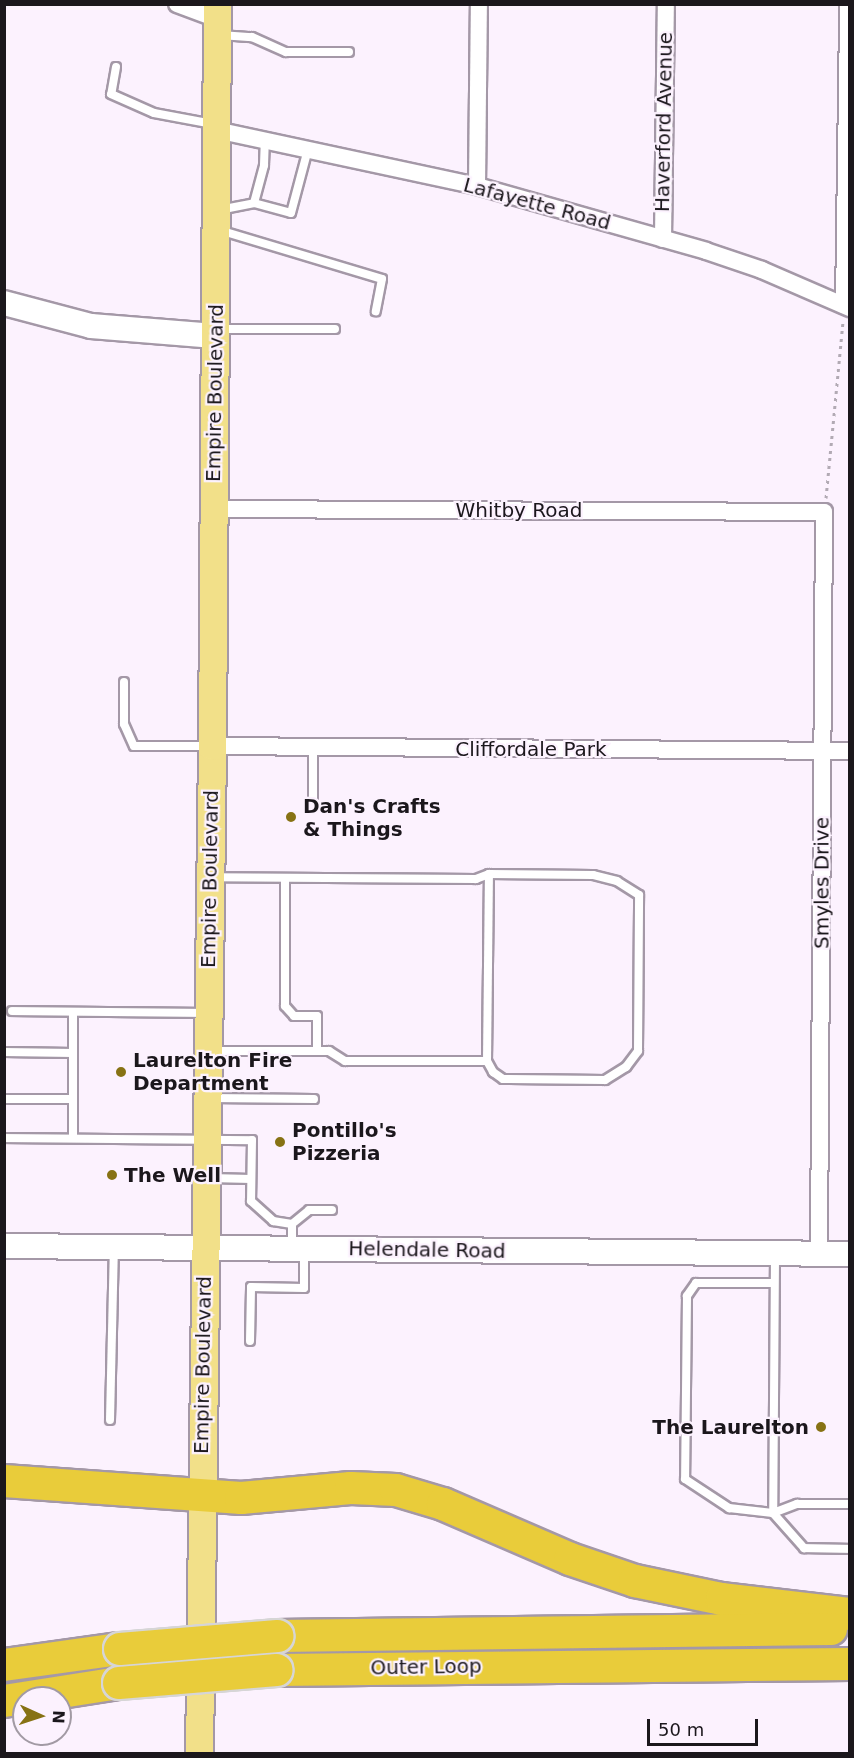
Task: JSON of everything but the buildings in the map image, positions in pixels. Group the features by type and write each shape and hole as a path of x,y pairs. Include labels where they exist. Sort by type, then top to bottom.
{"highway":[{"path":"4,1481 200,1496 261,1498 351,1488 396,1490 433,1500 570,1559 634,1581 712,1597 849,1614"},
{"name":"Outer Loop","path":"4,1665 120,1649 277,1636 849,1628"},
{"name":"Outer Loop","path":"4,1701 119,1683 276,1670 849,1664"},
{"path":"72,1693 119,1683"}],"main road":[{"name":"Empire Boulevard","path":"198,1754 212,746 217,19"}],"street":[{"path":"177,4 217,19"},
{"path":"477,186 479,4"},
{"name":"Haverford Avenue","path":"663,239 666,4"},
{"path":"847,307 848,4"},
{"name":"Lafayette Road","path":"216,127 265,140 477,186 663,239 762,270 847,307"},
{"path":"4,303 91,326 215,333"},
{"name":"Whitby Road","path":"213,509 824,512"},
{"name":"Smyles Drive","path":"819,1254 824,512"},
{"name":"Cliffordale Park","path":"212,746 849,751"},
{"name":"Helendale Road","path":"4,1246 849,1254"}],"lane":[{"path":"217,19 286,52 349,52"},
{"path":"116,67 111,94 154,113 216,127"},
{"path":"254,203 264,165 265,140"},
{"path":"216,220 254,203 291,213 308,149"},
{"path":"216,220 382,279 376,311"},
{"path":"215,333 335,329"},
{"path":"124,682 124,724 134,746 212,746"},
{"path":"313,747 313,798"},
{"path":"210,876 476,879 489,874 593,875 617,881 639,895 638,1052 626,1067 605,1080 503,1078 493,1072 487,1061 489,874"},
{"path":"285,878 285,1006 294,1016 317,1016 317,1051"},
{"path":"12,1011 208,1013"},
{"path":"73,1012 73,1138"},
{"path":"208,1051 329,1051 345,1061 487,1061"},
{"path":"4,1052 73,1053"},
{"path":"207,1098 314,1099"},
{"path":"4,1099 73,1099"},
{"path":"4,1138 252,1140 251,1201 273,1221 292,1224 309,1210 332,1210"},
{"path":"206,1178 251,1179"},
{"path":"250,1341 251,1287 304,1288 292,1224"},
{"path":"110,1419 114,1247"},
{"path":"775,1253 772,1283 773,1513 804,1548 849,1549"},
{"path":"772,1283 696,1283 687,1296 685,1479 729,1508 773,1513 797,1504 849,1504"}],"path":[{"path":"824,512 847,307"}],"place":[{"name":"Dan's Crafts & Things","path":"291,817"},
{"name":"Laurelton Fire Department","path":"121,1072"},
{"name":"Pontillo's Pizzeria","path":"280,1142"},
{"name":"The Well","path":"112,1175"},
{"name":"The Laurelton","path":"821,1427"}]}
